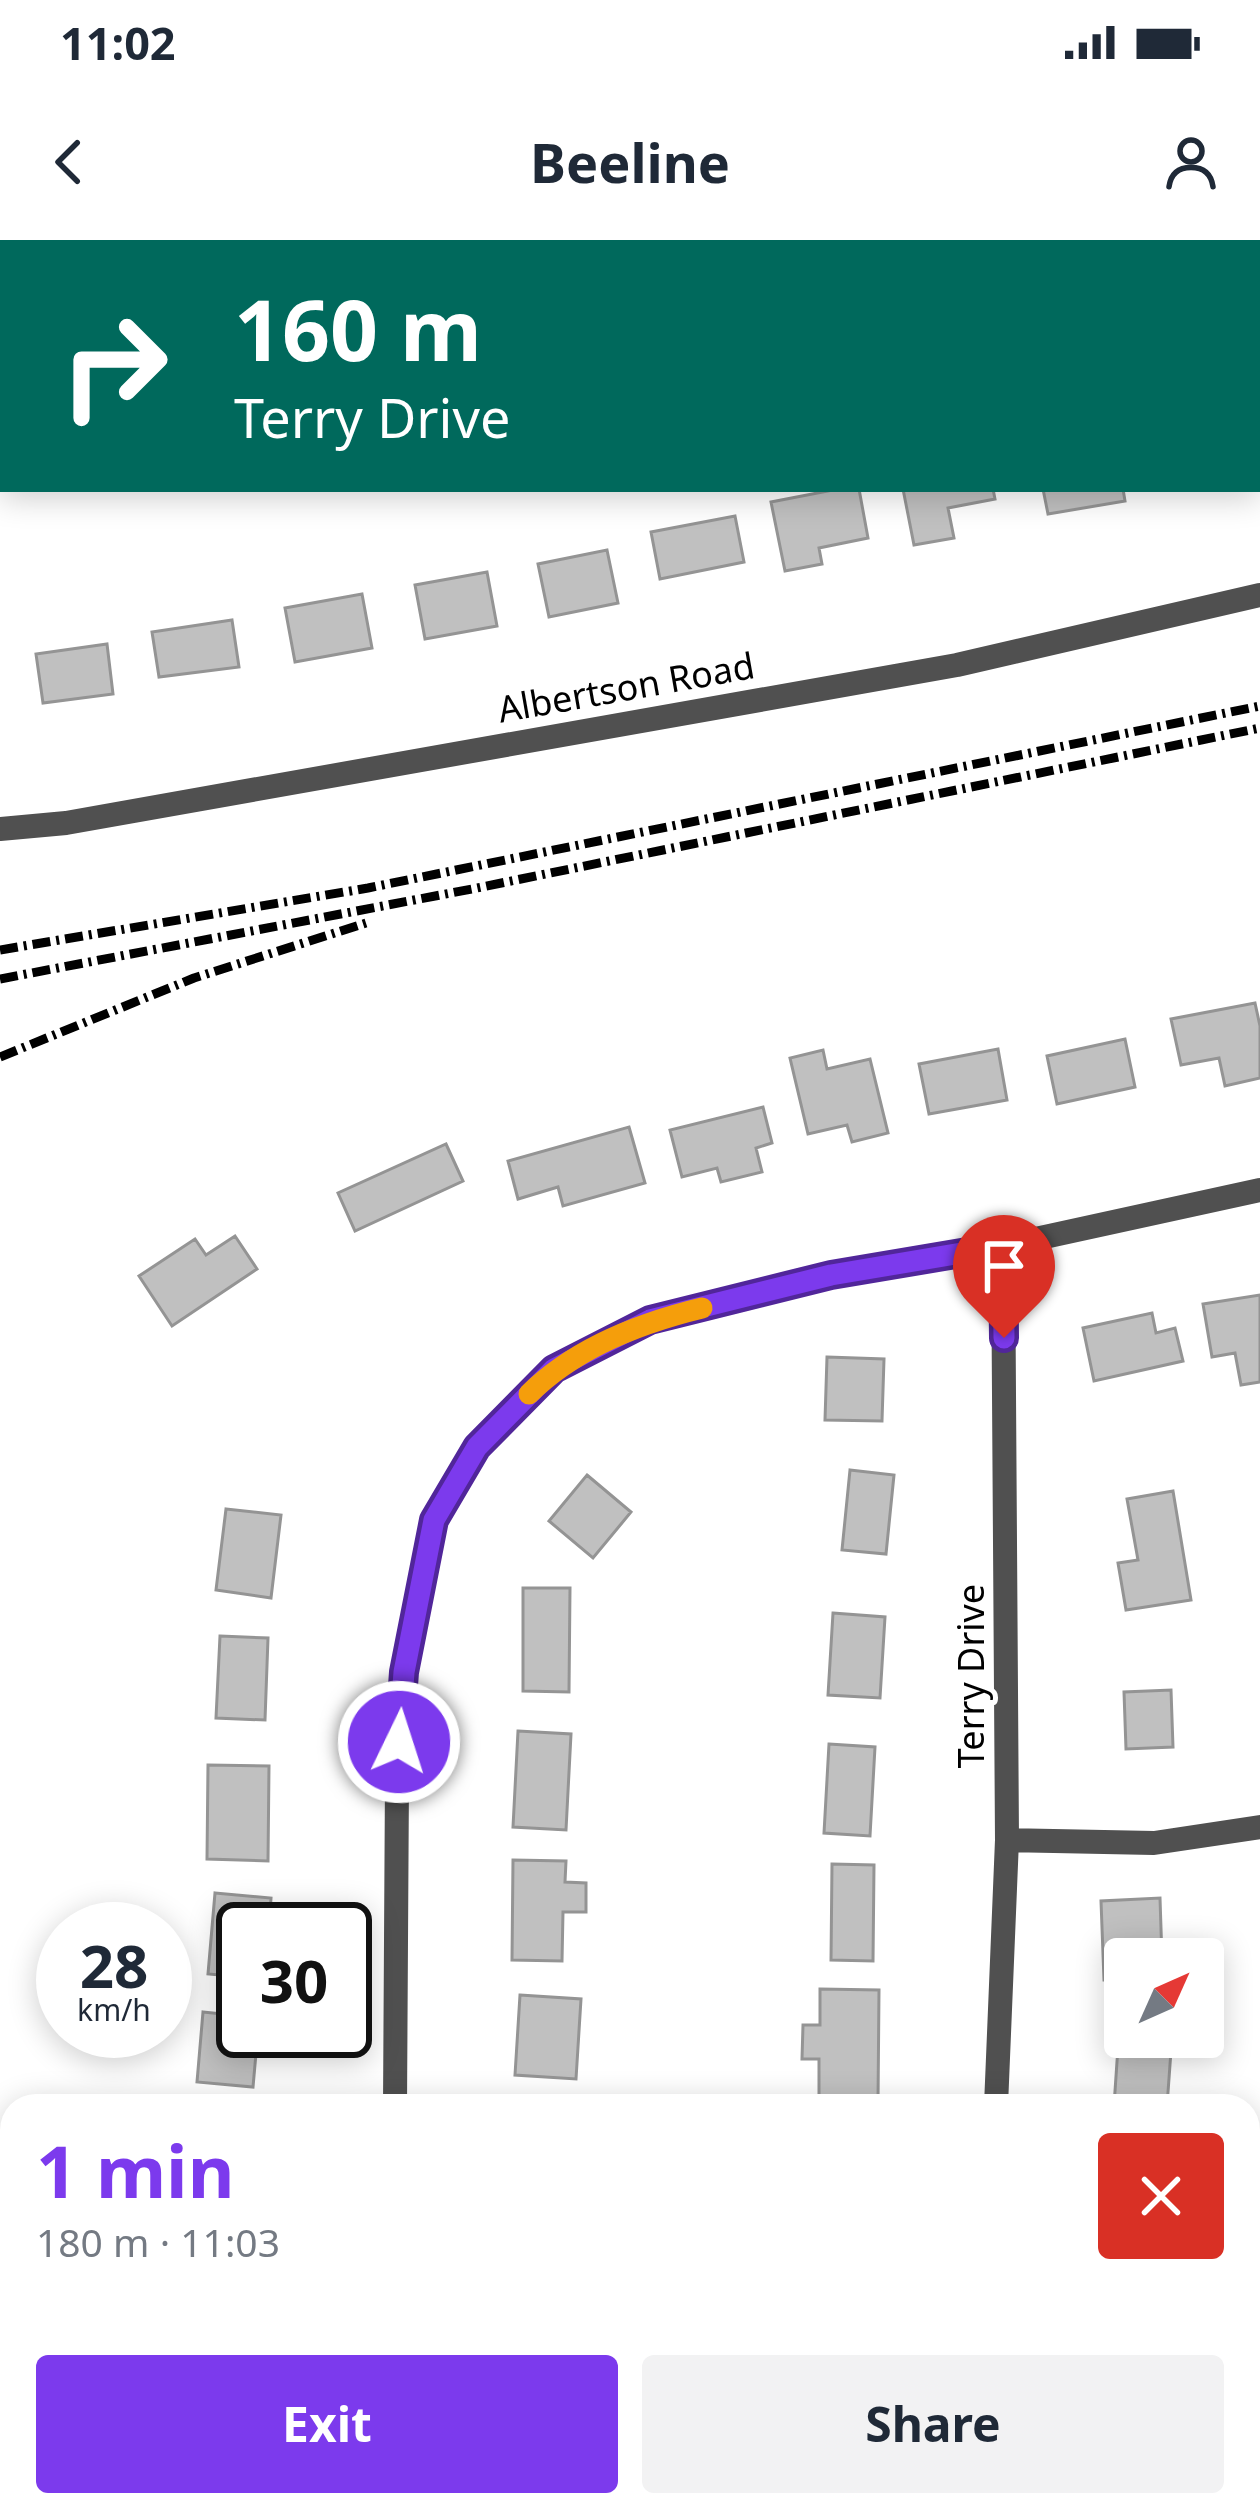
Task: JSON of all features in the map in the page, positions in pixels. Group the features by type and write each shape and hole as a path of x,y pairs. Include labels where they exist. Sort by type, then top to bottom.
{"street":[{"name":"Albertson Road","path":"0,829 89,819 957,665 1260,595"},
{"path":"395,2094 397,1777 404,1672 434,1520 477,1447 554,1369 650,1320 831,1275 1003,1246 1260,1190"},
{"name":"Terry Drive","path":"996,2094 1006,1840 1003,1246"},
{"path":"1006,1840 1154,1843 1260,1827"}],"building":[{"path":"823,492 860,492 868,538 819,548 822,564 785,571 771,502"},
{"path":"904,492 994,492 995,499 948,508 954,538 914,545"},
{"path":"1044,492 1124,492 1125,501 1048,514"},
{"path":"735,516 744,562 660,579 651,532"},
{"path":"607,550 618,603 549,617 538,564"},
{"path":"487,572 497,626 425,639 415,585"},
{"path":"362,594 372,648 295,662 285,608"},
{"path":"232,620 239,667 159,677 152,632"},
{"path":"107,644 113,694 43,703 36,654"},
{"path":"1255,1003 1260,1078 1225,1086 1219,1058 1181,1065 1171,1019"},
{"path":"1125,1039 1135,1087 1057,1104 1047,1056"},
{"path":"998,1049 1007,1100 929,1114 919,1064"},
{"path":"823,1050 827,1069 870,1059 888,1133 852,1142 847,1125 808,1134 790,1058"},
{"path":"763,1107 772,1143 756,1148 762,1172 721,1182 717,1168 682,1177 670,1130"},
{"path":"629,1127 645,1183 563,1206 558,1187 518,1199 508,1161"},
{"path":"446,1144 463,1181 355,1231 338,1193"},
{"path":"235,1236 257,1269 172,1326 139,1276 195,1239 206,1255"},
{"path":"1260,1295 1260,1382 1241,1385 1235,1353 1212,1357 1203,1304"},
{"path":"1152,1313 1156,1333 1175,1328 1183,1361 1094,1381 1083,1328"},
{"path":"827,1357 884,1359 882,1421 825,1420"},
{"path":"850,1470 894,1475 886,1554 842,1550"},
{"path":"587,1475 631,1512 593,1558 549,1521"},
{"path":"1173,1491 1191,1600 1126,1610 1118,1563 1138,1560 1127,1499"},
{"path":"226,1509 281,1515 271,1598 216,1590"},
{"path":"523,1588 570,1588 569,1692 523,1691"},
{"path":"833,1613 885,1617 880,1698 828,1695"},
{"path":"220,1636 268,1638 265,1720 216,1718"},
{"path":"1171,1690 1173,1747 1126,1749 1124,1692"},
{"path":"518,1731 571,1734 566,1830 513,1827"},
{"path":"829,1744 875,1747 870,1836 824,1833"},
{"path":"208,1765 269,1766 268,1861 207,1859"},
{"path":"513,1860 566,1861 565,1882 586,1883 586,1912 563,1912 562,1961 512,1960"},
{"path":"832,1864 874,1865 873,1961 831,1960"},
{"path":"215,1893 271,1898 271,1902 216,1902 216,1975 208,1974"},
{"path":"1160,1898 1161,1938 1104,1938 1104,1980 1101,1901"},
{"path":"820,1989 879,1990 878,2094 819,2094 819,2059 802,2059 803,2025 820,2025"},
{"path":"520,1995 581,1999 576,2079 515,2075"},
{"path":"203,2012 216,2013 216,2058 256,2058 253,2087 197,2082"},
{"path":"1117,2058 1170,2058 1168,2094 1115,2094"}],"railway":[{"path":"0,950 368,888 1260,706"},
{"path":"0,979 477,888 1260,728"},
{"path":"0,1057 194,978 366,923"}],"slow traffic":[{"path":"529,1394 554,1369 650,1320 702,1308"}],"route":[{"path":"399,1742 404,1672 434,1520 477,1447 554,1369 650,1320 831,1275 1003,1246 1004,1338"}]}
